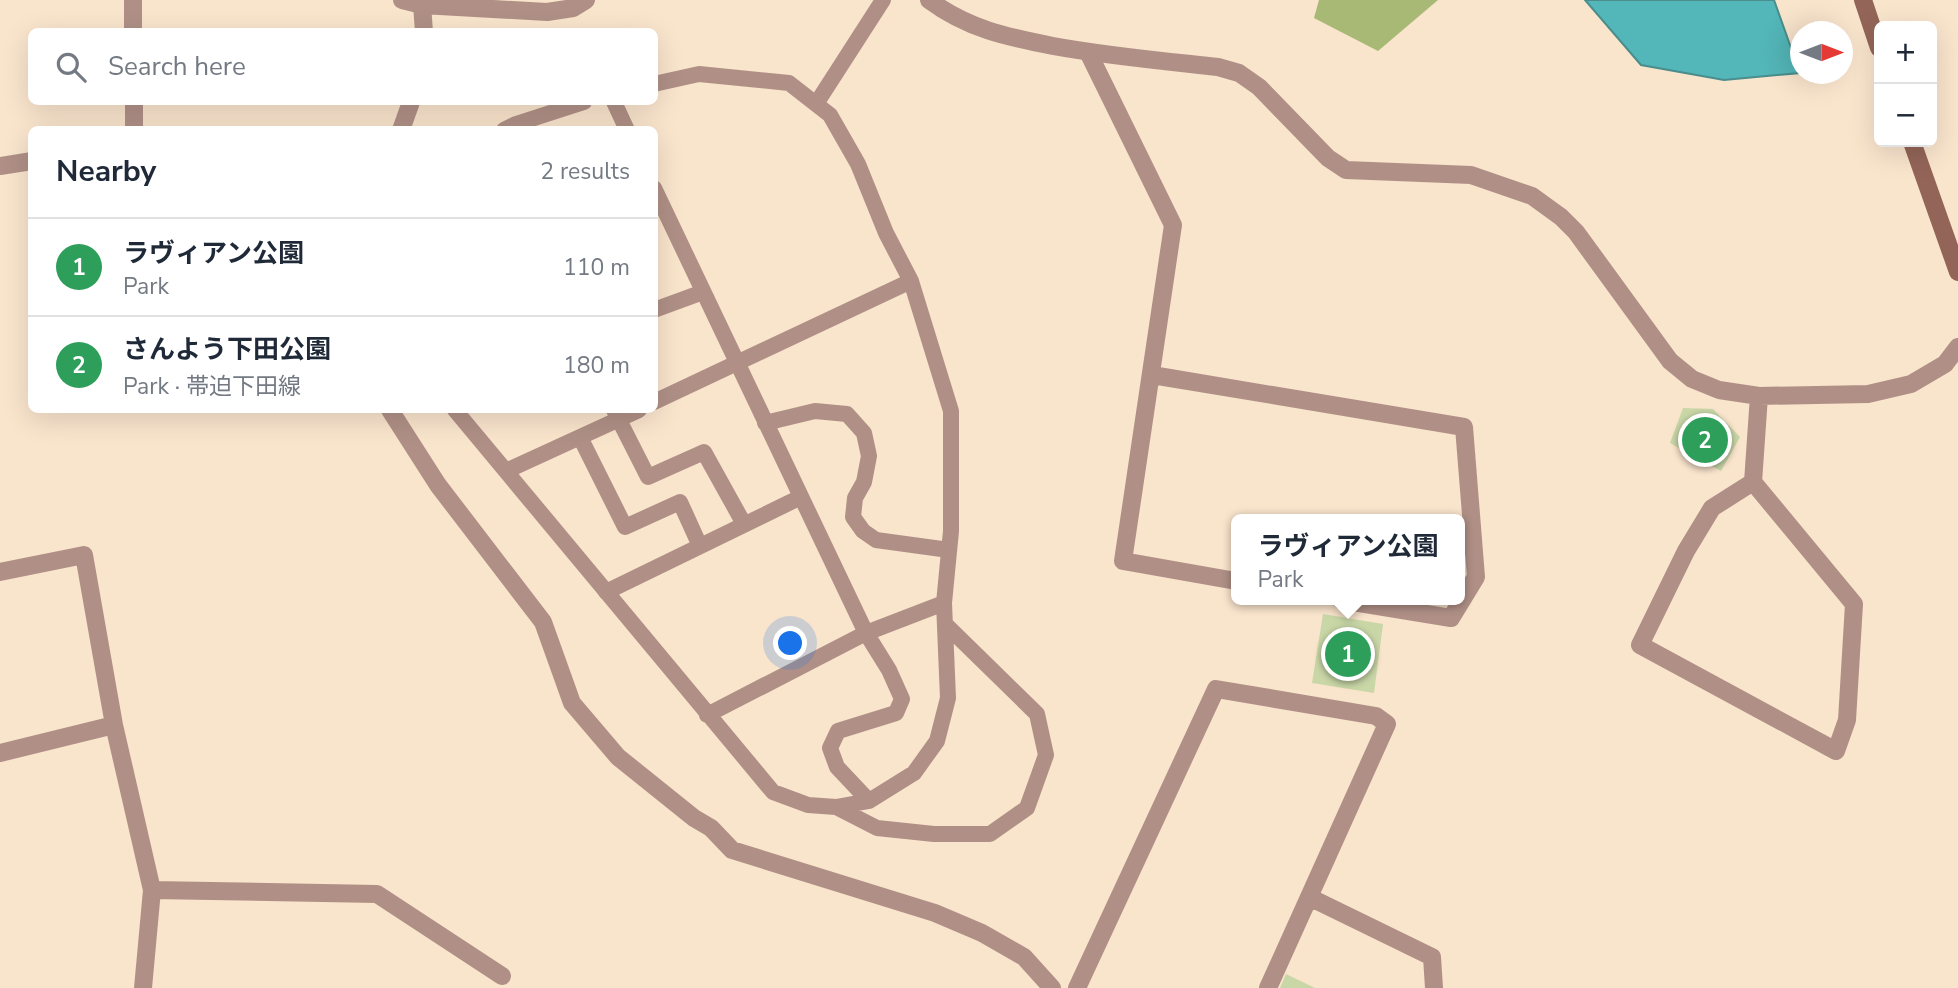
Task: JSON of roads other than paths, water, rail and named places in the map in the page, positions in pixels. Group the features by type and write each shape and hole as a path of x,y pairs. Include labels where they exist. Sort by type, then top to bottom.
{"main road":[{"path":"1863,0 1874,33"},
{"path":"1914,147 1958,272"}],"street":[{"path":"133,0 133,28"},
{"path":"402,0 422,5 547,12 573,8 586,0"},
{"path":"929,0 967,22 1001,36 1088,52 1218,67 1238,74 1259,87 1328,158 1346,170 1471,175 1532,196 1576,232 1670,361 1692,379 1719,390 1759,396 1868,394 1911,384 1945,364 1958,346"},
{"path":"422,5 424,28"},
{"path":"1088,52 1173,225 1123,561 1231,580"},
{"path":"134,105 134,126"},
{"path":"402,126 410,105"},
{"path":"0,166 28,162"},
{"path":"1152,376 1464,427 1476,577 1465,595"},
{"path":"1753,482 1712,508 1686,551 1640,645 1836,751 1847,720 1854,604 1753,482 1759,396"},
{"path":"392,413 438,485 543,622 572,703 618,757 694,818 712,828 732,850 935,913 982,933 1024,957 1052,988"},
{"path":"0,572 84,555 114,725 152,890 143,988"},
{"path":"1372,605 1451,618 1459,605"},
{"path":"1077,988 1216,689 1376,716 1387,724 1268,988"},
{"path":"0,753 114,725"},
{"path":"152,890 377,894 502,976"},
{"path":"1309,897 1432,957 1434,988"}],"lane":[{"path":"816,104 883,0"},
{"path":"457,413 773,792 808,805 836,807 869,801 914,773 937,741 948,698 944,603 951,531 951,411 911,281 886,233 858,164 830,115 816,104 789,83 699,74 658,83"},
{"path":"512,126 575,105"},
{"path":"615,105 625,126"},
{"path":"658,196 866,633 890,670 902,699 896,713 838,731 830,748 837,767 869,801"},
{"path":"658,400 911,281"},
{"path":"658,309 704,292"},
{"path":"765,423 815,411 847,414 864,433 869,456 864,482 855,498 853,517 863,531 876,540 949,550"},
{"path":"506,471 580,437 616,414 648,477 704,452 744,524"},
{"path":"580,437 625,527 680,502 700,546"},
{"path":"606,592 801,497"},
{"path":"708,715 866,633 944,603"},
{"path":"836,807 877,828 934,834 990,834 1027,808 1046,755 1037,713 945,624"}],"water":[{"path":"1585,0 1774,0 1790,45 1790,74 1724,80 1641,65"}],"place":[{"name":"さんよう下田公園","path":"1705,440"},
{"name":"ラヴィアン公園","path":"1348,654"}]}
